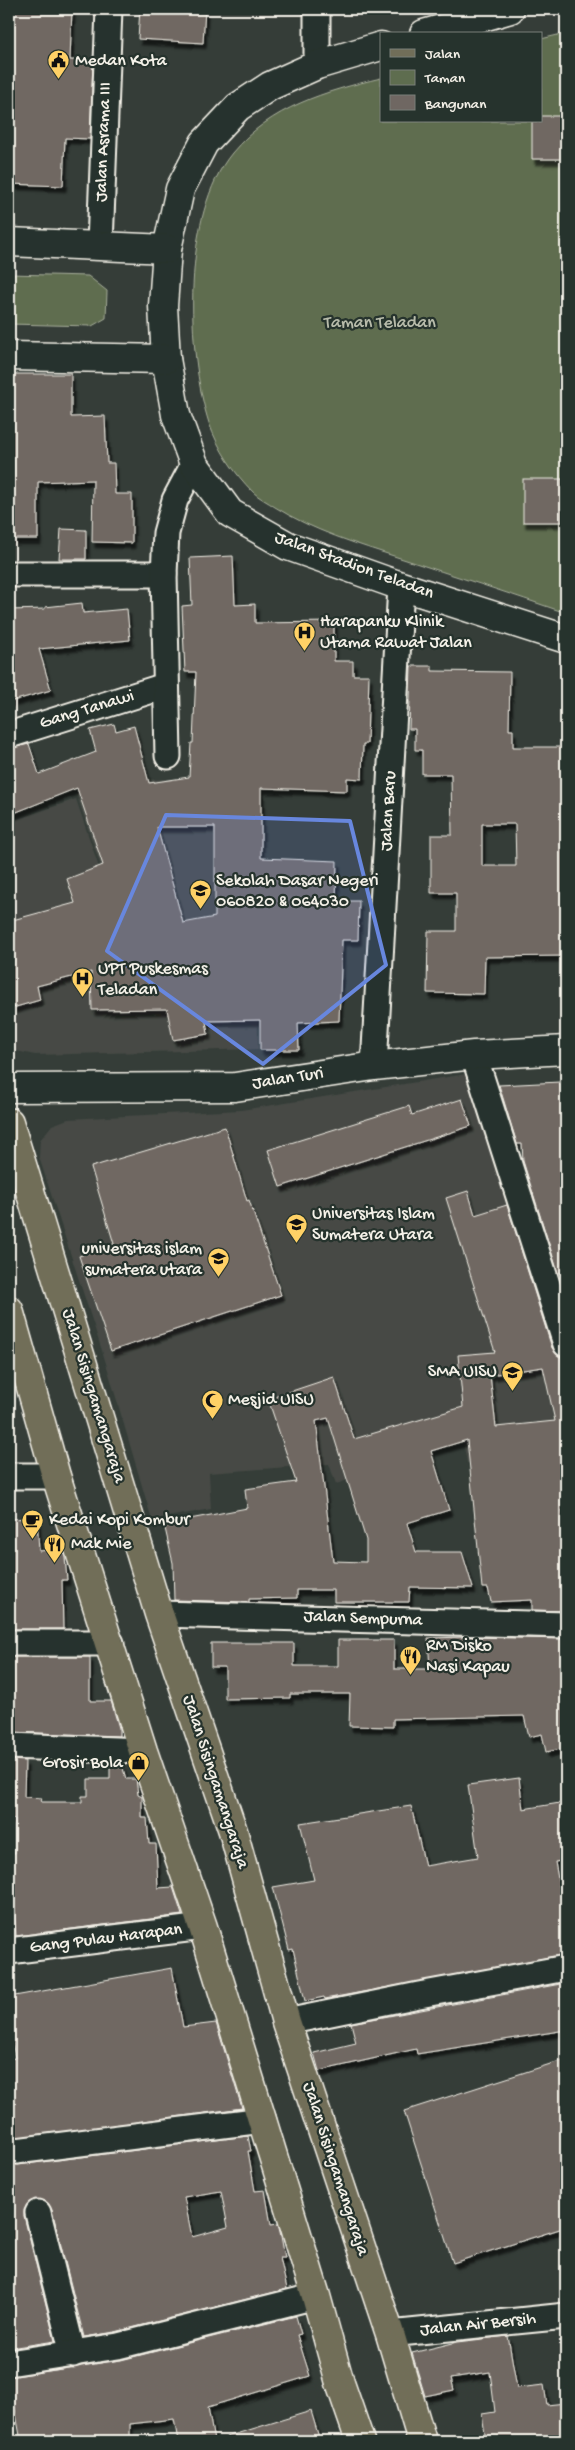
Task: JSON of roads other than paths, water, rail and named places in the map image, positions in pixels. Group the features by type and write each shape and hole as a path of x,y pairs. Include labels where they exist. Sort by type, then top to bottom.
{"main road":[{"name":"Jalan Sisingamangaraja","path":"9,1122 159,1614 233,1831 286,2022 390,2334 422,2441"},
{"path":"9,1310 13,1337 56,1476 111,1643 143,1751 203,1927 316,2296 340,2383 360,2441"}],"street":[{"name":"Jalan Asrama III","path":"100,245 109,9"},
{"path":"317,9 317,65"},
{"path":"431,32 508,9"},
{"name":"Jalan Stadion Teladan","path":"380,46 317,65 270,86 238,107 204,143 180,189 167,249 163,306 166,360 176,415 194,464 230,512 288,546 401,586 566,639"},
{"path":"9,242 167,249"},
{"path":"9,356 166,360"},
{"path":"168,756 164,574 166,532 175,500 194,464"},
{"path":"9,574 164,574"},
{"name":"Jalan Baru","path":"374,1066 401,586"},
{"name":"Gang Tanawi","path":"9,735 165,686"},
{"name":"Jalan Turi","path":"9,1088 235,1087 374,1066 474,1055 566,1050"},
{"path":"474,1055 566,1344"},
{"path":"9,1476 56,1476"},
{"name":"Jalan Sempurna","path":"159,1614 566,1625"},
{"path":"9,1643 111,1643"},
{"path":"9,1746 143,1751"},
{"name":"Gang Pulau Harapan","path":"9,1951 203,1927"},
{"path":"286,2022 566,1968"},
{"path":"16,2151 263,2120"},
{"path":"38,2213 73,2354"},
{"path":"9,2364 118,2346 316,2296"},
{"name":"Jalan Air Bersih","path":"390,2334 566,2316"}],"place":[{"name":"Medan Kota","path":"59,80"},
{"name":"Harapanku Klinik Utama Rawat Jalan","path":"304,651"},
{"name":"Sekolah Dasar Negeri 060820 & 064030","path":"200,910"},
{"name":"UPT Puskesmas Teladan","path":"82,998"},
{"name":"Universitas Islam Sumatera Utara","path":"296,1243"},
{"name":"universitas islam sumatera utara","path":"218,1278"},
{"name":"SMA UISU","path":"513,1391"},
{"name":"Mesjid UISU","path":"212,1419"},
{"name":"Kedai Kopi Kombur","path":"33,1539"},
{"name":"Mak Mie","path":"55,1563"},
{"name":"RM Disko Nasi Kapau","path":"410,1675"},
{"name":"Grosir Bola","path":"139,1782"}],"park label":[{"name":"Taman Teladan","path":"380,323"}]}
